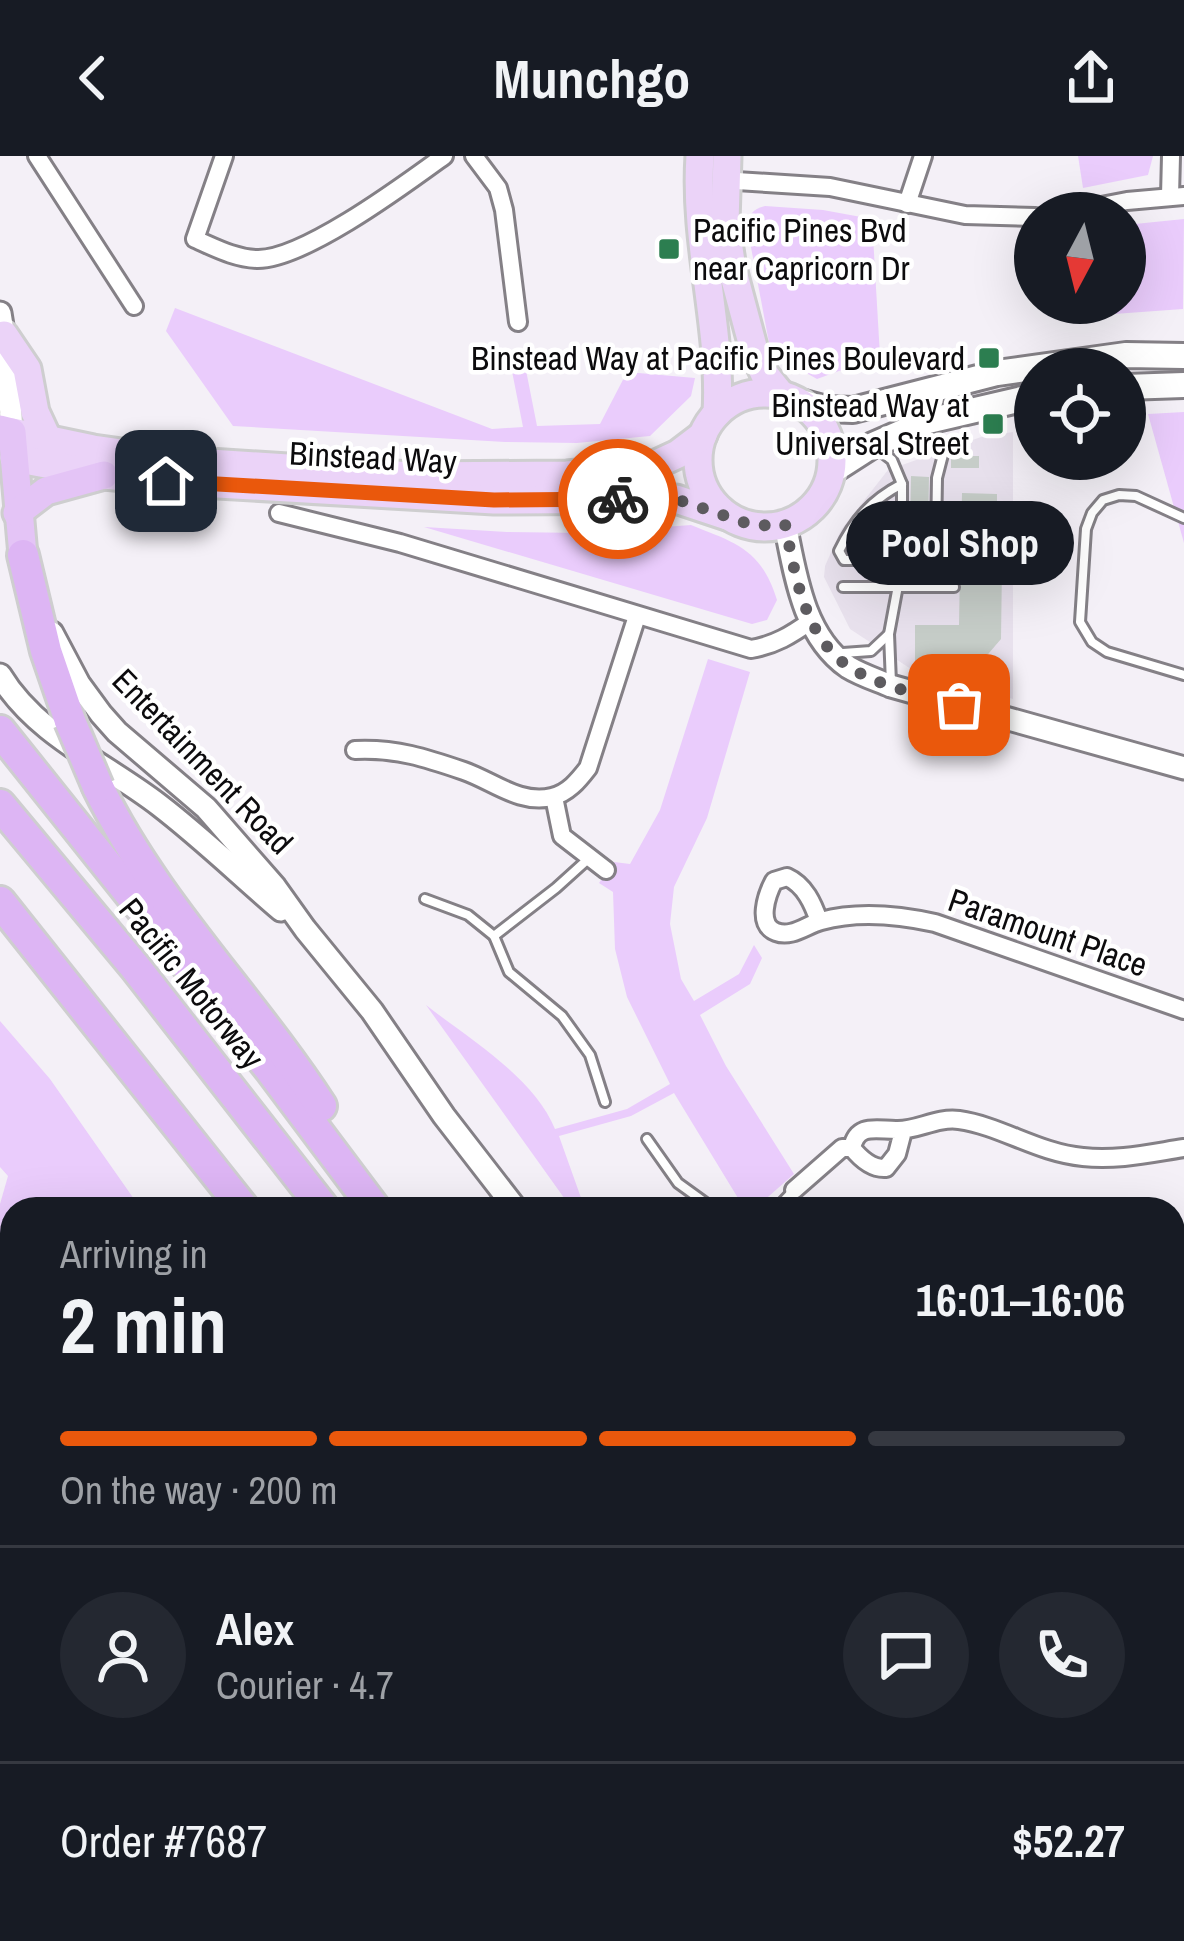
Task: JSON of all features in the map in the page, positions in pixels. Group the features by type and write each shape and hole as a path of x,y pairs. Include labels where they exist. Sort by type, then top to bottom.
{"highway":[{"name":"Entertainment Road","path":"6,443 23,554"},
{"path":"17,513 46,491 104,475"},
{"path":"23,554 40,633 98,787 142,867 267,1028 322,1108 323,1140"},
{"path":"0,731 366,1197"},
{"name":"Pacific Motorway","path":"0,805 135,967 315,1197"},
{"path":"0,902 235,1197"},
{"path":"0,929 39,949"}],"main road":[{"path":"713,167 731,268 755,354 765,375 813,414 831,451 826,489 802,516 785,524 755,526 727,516 710,500 700,479 698,457 719,376 704,253 713,167"},
{"path":"2,324 27,369 38,419 48,440"},
{"path":"710,424 730,403 764,393 826,409 853,410 997,374 1126,355 1184,356"},
{"path":"1146,386 1184,385"},
{"path":"831,472 882,452 928,422 1014,401"},
{"name":"Binstead Way","path":"6,443 48,440 179,461 411,476 567,476 650,467 678,454 710,424"},
{"name":"Binstead Way","path":"6,443 104,475 494,500 676,499 727,516"}],"street":[{"path":"37,156 134,306"},
{"path":"224,156 195,239 236,257 262,260 316,241 444,156"},
{"path":"474,156 498,188 504,210 518,322"},
{"path":"907,205 923,156"},
{"path":"1146,199 1177,196 1171,156"},
{"path":"713,167 964,215 1014,216"},
{"path":"2,324 6,443"},
{"path":"279,512 400,543 751,649 770,646 811,621"},
{"path":"785,524 811,621 831,652 849,668 891,686 1184,768"},
{"name":"Entertainment Road","path":"23,554 52,632 92,704 230,832 372,1011 506,1197"},
{"path":"355,750 388,748 469,772 517,795 554,796 574,786 588,768 637,616"},
{"name":"Entertainment Road","path":"0,675 42,724 160,806 305,929"},
{"path":"554,796 562,836 606,870"},
{"name":"Paramount Place","path":"818,921 878,916 934,923 1184,1010"},
{"path":"903,1131 897,1154 886,1168 876,1168 852,1148 861,1130 903,1131 937,1120 957,1120 1054,1153 1085,1158 1184,1148"},
{"path":"794,1190 842,1148 852,1148"}],"lane":[{"path":"902,540 936,540 937,478 946,443"},
{"path":"882,452 902,484 902,560 889,634 891,686"},
{"path":"902,484 878,496 852,526 839,551 844,560 902,560"},
{"path":"1184,518 1136,496 1119,494 1103,500 1086,530 1080,622 1092,642 1107,652 1184,675"},
{"path":"843,587 954,587"},
{"path":"831,652 871,651 889,634"},
{"path":"494,936 588,859"},
{"path":"425,899 468,915 494,936 509,972 562,1016 590,1055 604,1102"},
{"path":"647,1139 678,1183 697,1197"},
{"path":"787,1197 794,1190"}],"shaded area":[{"path":"1078,156 1153,156 1148,175 1083,188"},
{"path":"765,206 872,219 880,356 817,379 771,353 747,226 752,213"},
{"path":"1184,219 1183,309 1146,312 1146,223"},
{"path":"175,308 492,429 523,427 508,351 523,355 537,426 600,424 627,372 695,378 691,396 650,436 577,443 505,442 233,426 166,331"},
{"path":"1184,412 1184,543 1148,414"},
{"path":"1013,432 1013,699 914,671 850,629 824,577 841,530 888,470 981,437"},
{"path":"691,525 734,543 763,569 777,600 767,620 752,624 424,527 584,533"},
{"path":"708,659 750,672 707,818 674,887 670,924 681,979 694,1001 739,974 754,945 762,958 750,984 700,1015 794,1174 768,1197 737,1197 674,1093 631,1116 559,1136 581,1197 563,1197 426,1005 516,1076 555,1129 627,1109 670,1084 627,997 615,949 613,892 599,883 614,862 630,864 660,810"},
{"path":"0,1021 50,1079 133,1197 2,1197 8,1176 0,1167"}],"building":[{"path":"951,456 979,456 979,468 951,468"},
{"path":"911,476 929,477 928,528 910,528"},
{"path":"962,493 997,494 986,540 961,540"},
{"path":"880,505 881,554 853,556 854,529"},
{"path":"960,566 1002,566 1001,639 977,667 915,666 915,625 959,625"}],"way so far":[{"path":"618,499 676,499 740,523 785,524 803,602 831,652 849,668 891,686 959,705"}],"place":[{"name":"Pacific Pines Bvd near Capricorn Dr","path":"669,249"},
{"name":"Binstead Way at Pacific Pines Boulevard","path":"989,358"},
{"name":"Binstead Way at Universal Street","path":"993,424"},
{"name":"Pool Shop","path":"959,705"}],"route":[{"path":"166,481 494,500 618,499"}]}
